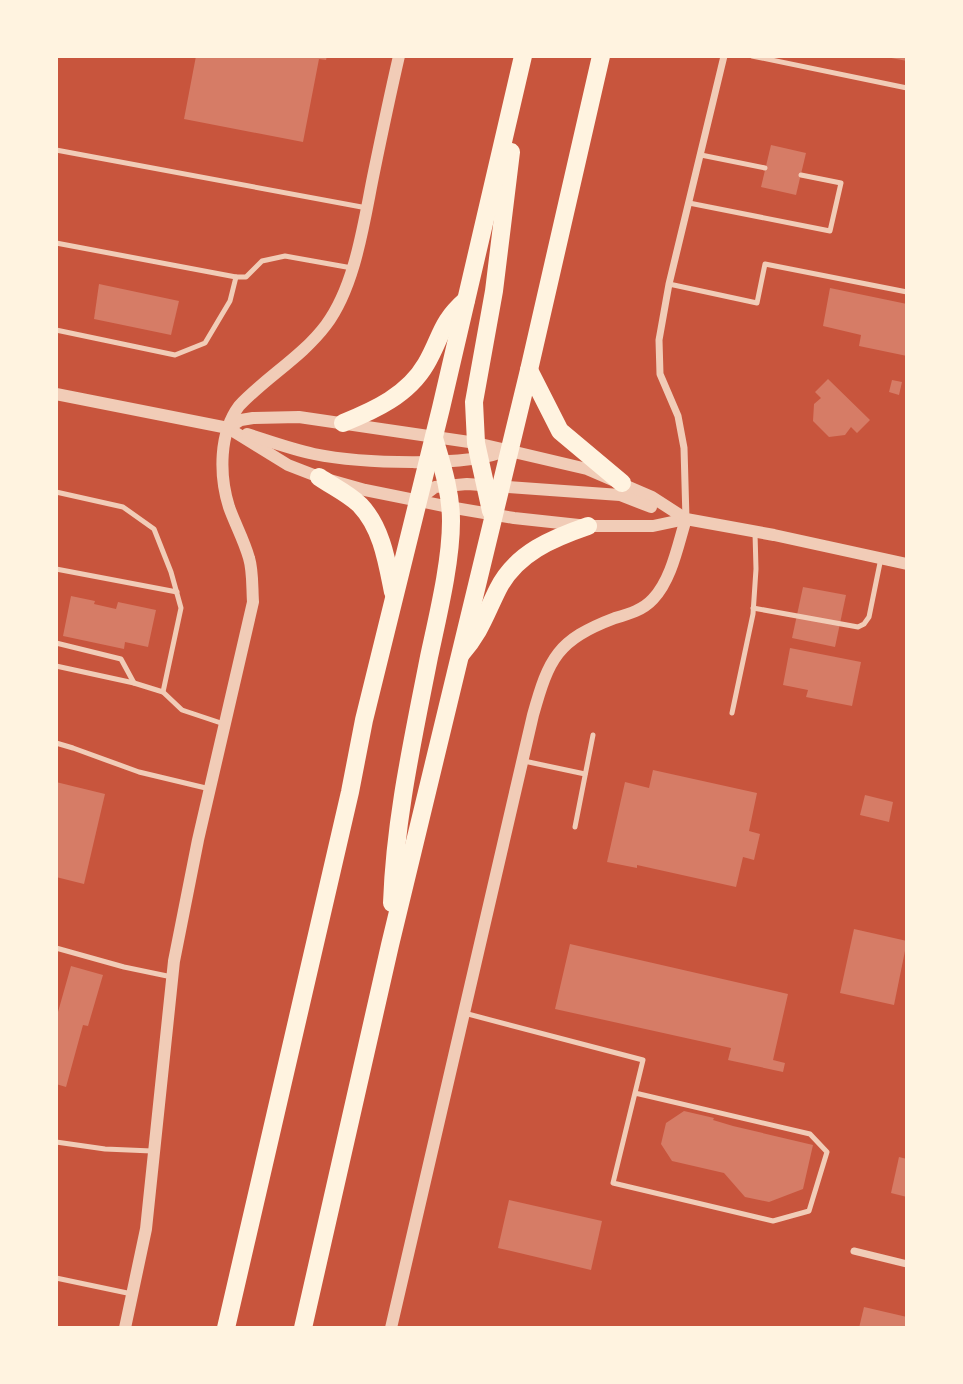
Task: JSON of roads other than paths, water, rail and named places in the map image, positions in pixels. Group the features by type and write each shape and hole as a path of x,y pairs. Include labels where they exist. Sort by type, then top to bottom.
{"main road":[{"path":"492,485 508,450 601,56"},
{"path":"390,945 395,841 402,791 442,594 451,521 447,484 435,461 434,436 522,60"},
{"path":"303,1328 492,514 492,485 478,451 474,402 494,291 522,60"},
{"path":"343,424 382,405 411,384 426,363 444,323 466,300"},
{"path":"528,370 560,431 622,483"},
{"path":"226,1328 394,596 418,500 435,461"},
{"path":"319,477 359,505 372,523 384,551 394,596"},
{"path":"458,657 478,634 498,588 528,552 555,537 588,526"}],"street":[{"path":"125,1328 146,1229 172,977 210,789 253,601 251,562 244,539 229,508 225,486 223,456 228,428 235,411 245,400 324,327 342,297 367,208 399,56"},
{"path":"391,1328 543,677 562,647 575,636 636,611 655,597 665,580 686,519 684,448 678,416 660,374 659,340 669,284 724,56"},
{"path":"56,394 228,428 323,456 435,461 478,451 508,450 573,464 622,483 686,519"},
{"path":"228,428 241,420 299,417 434,436 478,451"},
{"path":"228,428 288,465 319,477 449,507 588,526 653,526 686,519"},
{"path":"418,500 431,489 447,484 620,495 686,519 907,564"},
{"path":"854,1251 907,1264"}],"lane":[{"path":"752,56 907,88"},
{"path":"56,150 367,208"},
{"path":"701,155 765,168"},
{"path":"689,203 830,231 841,183 801,175"},
{"path":"56,243 236,277 246,277 262,261 285,256 352,268"},
{"path":"669,284 757,303 765,264 907,292"},
{"path":"56,330 175,355 205,343 230,301 236,277"},
{"path":"56,492 123,507 154,528 181,608 163,692"},
{"path":"732,713 753,608 755,531"},
{"path":"753,608 858,627 869,618 881,558"},
{"path":"56,569 177,592"},
{"path":"56,643 121,659 134,683"},
{"path":"56,666 163,692 182,710 225,725"},
{"path":"575,827 593,735"},
{"path":"56,743 139,772 210,789"},
{"path":"522,761 586,774"},
{"path":"56,948 172,977"},
{"path":"464,1013 643,1060 613,1183 773,1221 809,1211 827,1152 810,1134 635,1093"},
{"path":"56,1142 105,1149 155,1151"},
{"path":"56,1279 132,1294"}]}
